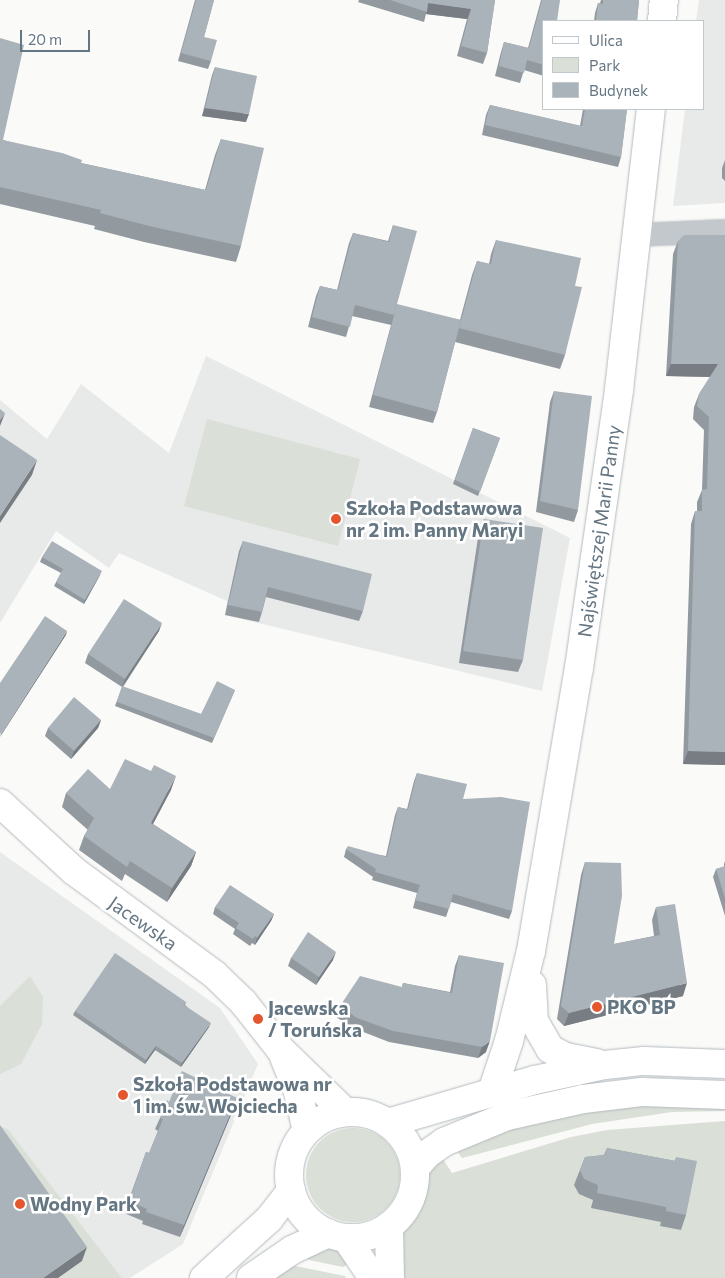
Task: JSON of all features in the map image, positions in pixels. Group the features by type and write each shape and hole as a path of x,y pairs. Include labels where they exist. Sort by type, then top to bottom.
{"main road":[{"path":"662,20 664,0"},
{"name":"Najświętszej Marii Panny","path":"492,1092 509,1041 531,951 589,600 619,390 651,110"},
{"name":"Jacewska","path":"0,802 74,871 215,975 243,1002 280,1049 345,1112"},
{"name":"Najświętszej Marii Panny","path":"531,951 534,1021 543,1040 550,1049 566,1057 605,1065"},
{"name":"Jacewska","path":"280,1049 298,1092 307,1130"},
{"path":"388,1123 492,1092 605,1065 644,1061 725,1064"},
{"path":"415,1168 427,1154 444,1142 488,1122 516,1114 584,1099 642,1092 725,1095"},
{"path":"251,1278 292,1250 337,1235 368,1236 389,1226 409,1200 415,1168 407,1144 388,1123 367,1114 345,1112 329,1116 307,1130 292,1155 289,1169 291,1190 309,1221 337,1235 373,1278"},
{"path":"204,1278 269,1219 291,1190"},
{"path":"389,1226 390,1278"}],"street":[{"path":"636,235 725,231"}],"shaded area":[{"path":"699,0 725,0 725,203 673,206 685,110 705,110 705,20 696,20"},
{"name":"Szkoła Podstawowa nr 2 im. Panny Maryi","path":"206,356 570,538 542,691 225,615 227,601 119,553 109,568 56,531 0,623 0,400 47,439 81,384 169,453"},
{"name":"Szkoła Podstawowa nr 1 im. św. Wojciecha","path":"0,852 220,1008 258,1064 183,1244 130,1278 122,1278 8,1129 0,1126"}],"green space":[{"path":"207,419 360,459 338,546 184,506"},
{"path":"30,976 43,997 42,1024 21,1064 0,1074 0,1006"},
{"path":"692,1104 725,1107 725,1111 672,1112 592,1124 462,1158 454,1147 536,1119 636,1106"},
{"path":"725,1121 725,1278 398,1278 401,1231 420,1200 427,1173 441,1156 452,1173 571,1137 607,1130"},
{"name":"Wodny Park","path":"0,1126 8,1129 122,1278 0,1278"},
{"path":"353,1128 371,1132 386,1142 396,1157 400,1175 396,1193 386,1208 371,1218 353,1222 335,1218 320,1208 310,1193 306,1175 310,1157 320,1142 335,1132"},
{"path":"329,1247 345,1255 351,1263 343,1267 309,1260 302,1254"},
{"path":"285,1264 345,1276 346,1278 268,1278"}],"building":[{"path":"196,0 214,0 204,37 217,40 211,61 181,53"},
{"path":"390,0 495,0 487,53 461,46 471,9 428,3 427,12"},
{"path":"542,0 560,0 557,20 542,20 542,64 527,60 524,73 499,66 504,42 529,48"},
{"path":"603,0 639,0 637,20 596,20 598,3 603,4"},
{"path":"0,38 24,45 3,140 62,153 82,160 81,163 206,190 221,139 264,148 241,246 149,226 100,213 101,210 0,187"},
{"path":"215,67 257,76 249,114 205,108"},
{"path":"490,105 582,126 585,110 627,110 621,157 485,125"},
{"path":"393,225 417,231 394,315 355,305 350,327 312,317 320,286 338,290 353,233 389,242"},
{"path":"684,235 725,235 725,752 688,751 695,511 702,511 702,490 707,489 709,417 697,406 699,394 718,364 671,364 678,241"},
{"path":"496,240 581,258 575,286 582,287 565,355 459,328 477,261 491,264"},
{"path":"397,304 461,320 437,412 373,395"},
{"path":"554,391 592,396 578,510 540,501"},
{"path":"0,409 5,413 0,420"},
{"path":"473,428 500,438 480,492 455,480"},
{"path":"0,435 37,460 0,516"},
{"path":"484,519 543,528 523,660 463,651"},
{"path":"52,541 102,571 85,600 56,582 63,569 42,557"},
{"path":"243,541 372,574 363,611 268,587 262,612 228,605"},
{"path":"124,599 162,623 125,679 88,654"},
{"path":"45,616 67,631 1,734 0,683"},
{"path":"217,681 235,690 214,738 117,702 122,686 201,714"},
{"path":"74,697 101,720 74,751 48,728"},
{"path":"125,759 151,771 154,765 176,776 151,823 196,852 172,888 130,861 127,867 84,836 94,818 66,793 88,769 110,789"},
{"path":"417,773 467,784 463,799 501,797 530,802 512,911 453,894 449,909 415,900 420,885 375,872 376,869 346,849 348,846 387,857 398,807 408,810"},
{"path":"585,862 621,863 622,896 614,944 660,935 656,907 675,904 687,983 569,1013 561,1006"},
{"path":"725,866 725,898 716,869"},
{"path":"230,885 274,914 257,938 255,936 253,939 236,928 239,923 215,907"},
{"path":"308,932 336,952 319,977 291,958"},
{"path":"115,953 186,1002 184,1005 211,1023 182,1063 156,1046 146,1060 75,1011"},
{"path":"459,955 504,963 490,1041 482,1047 393,1031 357,1018 340,1006 360,976 402,987 403,983 452,993"},
{"path":"182,1071 237,1098 184,1225 146,1212 147,1209 129,1201 146,1152 149,1153 163,1119 160,1118 167,1100 169,1102"},
{"name":"Wodny Park","path":"0,1125 87,1247 43,1278 0,1278"},
{"path":"607,1148 676,1161 676,1157 697,1161 686,1215 666,1211 666,1207 597,1193 598,1185 584,1179 580,1170 585,1157 605,1155"}],"place":[{"name":"Szkoła Podstawowa nr 2 im. Panny Maryi","path":"336,519"},
{"name":"PKO BP","path":"597,1007"},
{"name":"Jacewska / Toruńska","path":"258,1019"},
{"name":"Szkoła Podstawowa nr 1 im. św. Wojciecha","path":"123,1095"},
{"name":"Wodny Park","path":"20,1204"}]}
